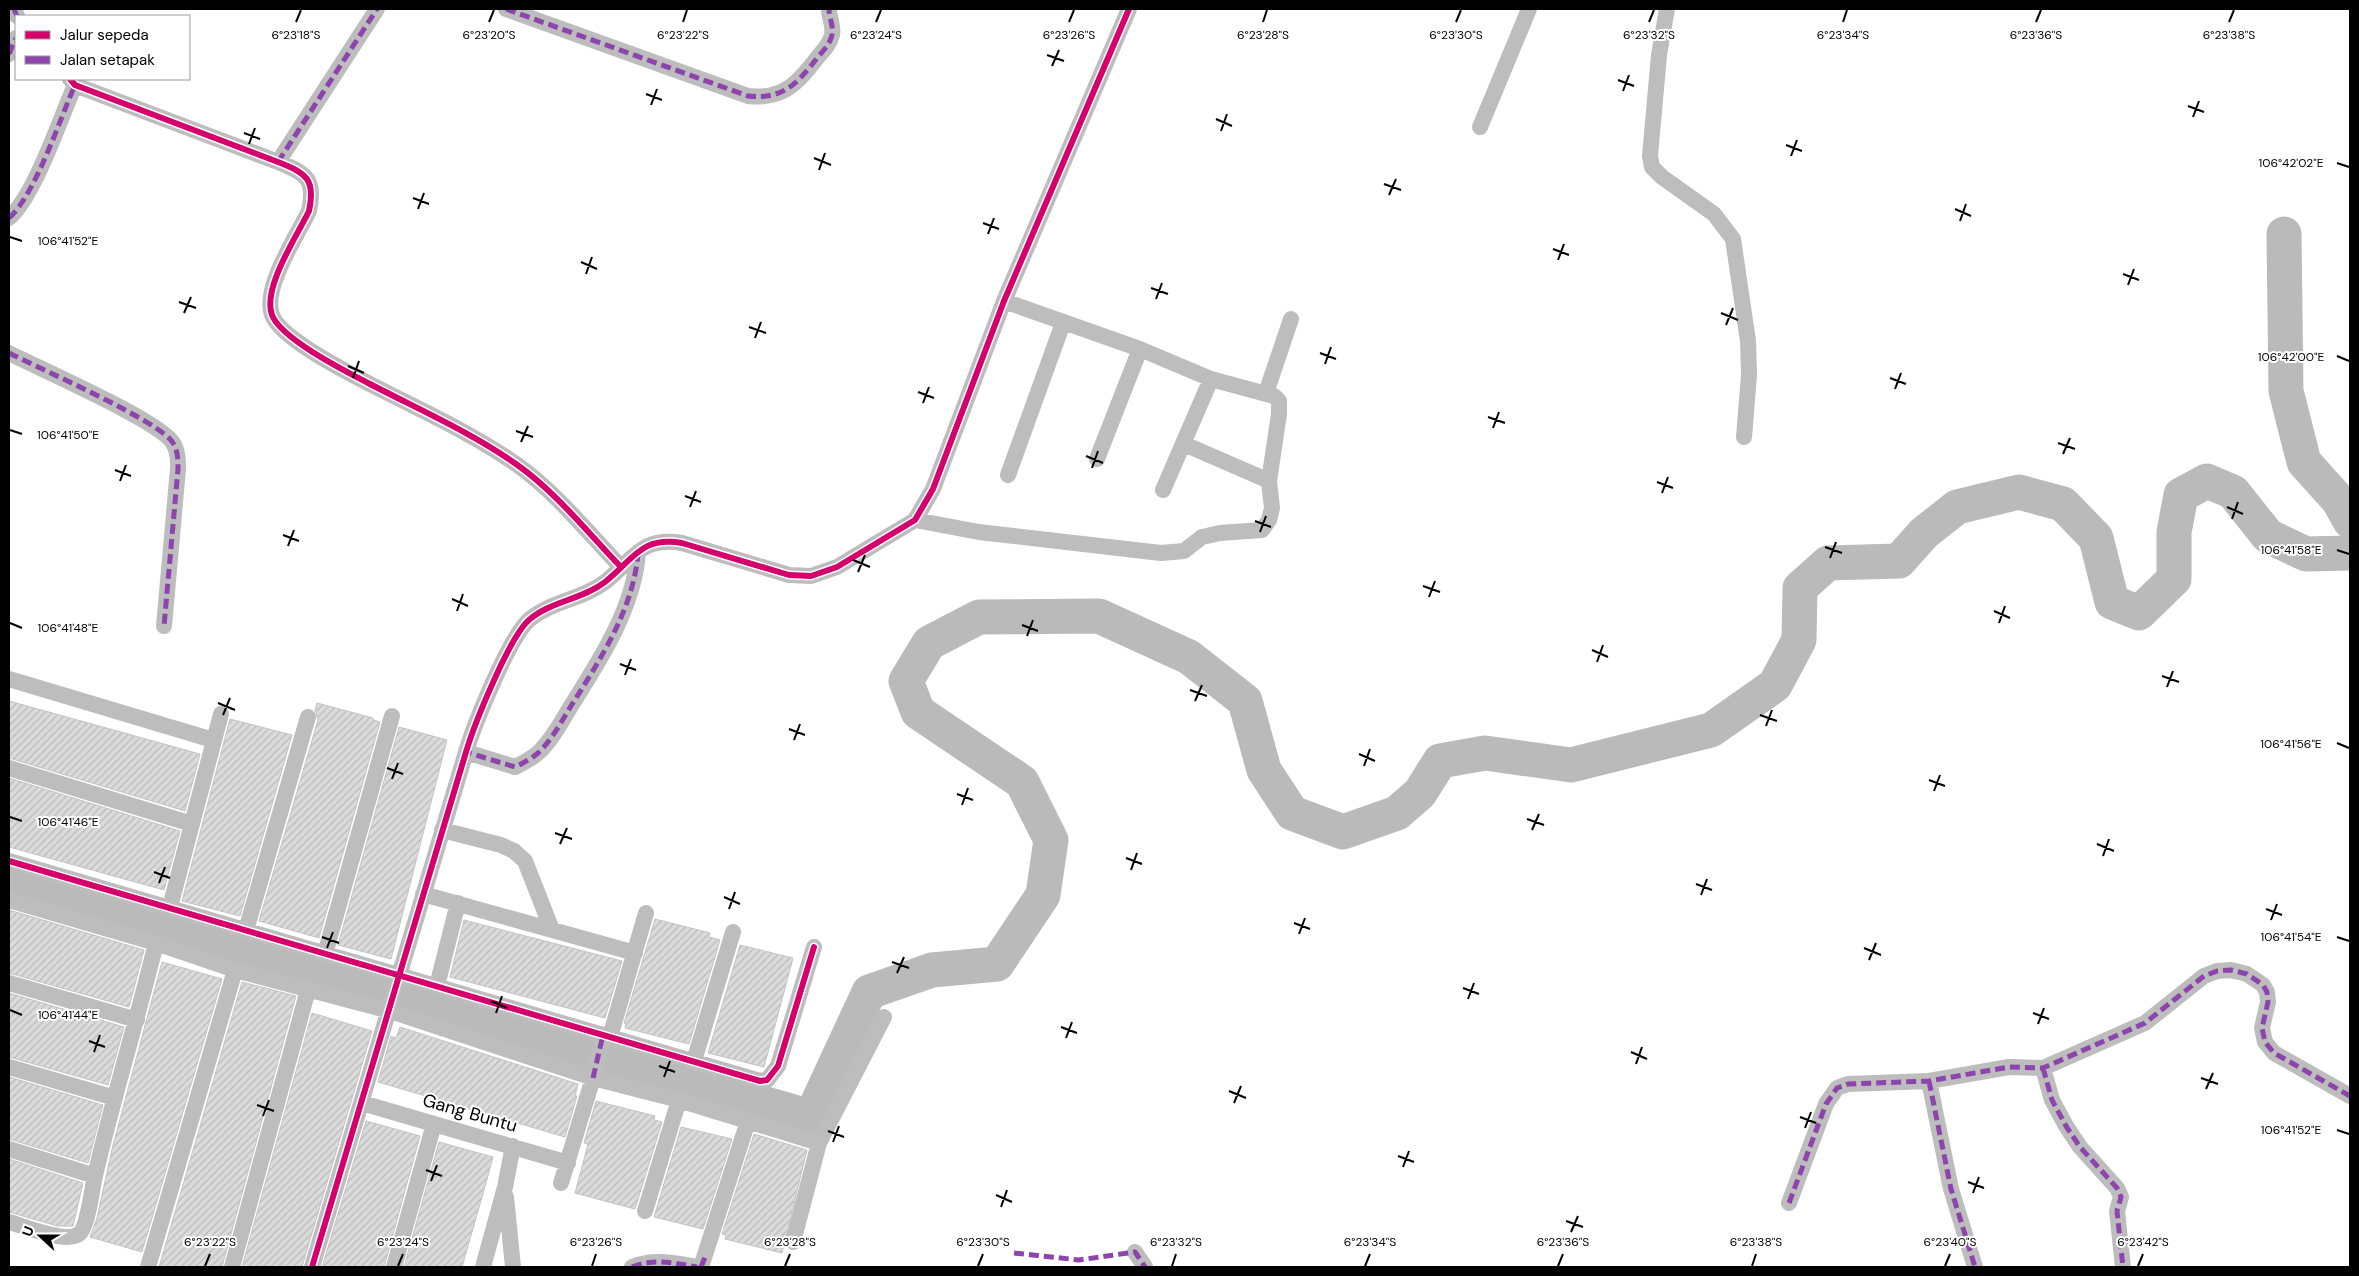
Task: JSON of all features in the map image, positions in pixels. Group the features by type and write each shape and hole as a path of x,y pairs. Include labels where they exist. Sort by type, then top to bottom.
{"street":[{"path":"278,162 377,9"},
{"path":"506,9 748,96 764,98 781,93 792,86 805,74 830,41 832,23 829,9"},
{"path":"312,1267 476,720 518,634 529,619 546,609 589,592 652,542 666,540 682,543 790,575 811,576 838,567 915,520 933,489 1004,301 1129,9"},
{"path":"1480,127 1529,9"},
{"path":"1667,9 1659,55 1650,156 1652,167 1684,195 1714,214 1733,239 1748,341 1749,375 1744,437"},
{"path":"9,54 15,40"},
{"path":"9,218 23,202 33,183 72,82 278,162 303,174 310,181 312,191 309,211 273,285 271,306 276,322 289,334 339,368 451,426 515,464 539,482 621,568"},
{"path":"915,520 979,532 1161,553 1184,551 1202,537 1220,533 1262,530 1269,520 1272,508 1269,481 1279,414 1279,401 1266,393 1211,379 1140,349 1004,301"},
{"path":"1266,393 1290,319"},
{"path":"1008,475 1063,323"},
{"path":"1097,459 1140,349"},
{"path":"9,353 143,420 173,442 178,453 178,469 164,626"},
{"path":"1163,490 1211,379"},
{"path":"1184,444 1269,481"},
{"path":"466,752 515,767 538,753 550,740 591,675 614,630 633,584 638,553"},
{"path":"9,679 213,740"},
{"path":"170,906 220,714"},
{"path":"325,954 392,716"},
{"path":"246,930 308,717"},
{"path":"9,768 192,824"},
{"path":"442,830 501,845 514,851 525,861 552,930"},
{"path":"9,861 170,906 325,954 760,1081 767,1080 778,1066 814,947"},
{"path":"423,894 635,953"},
{"path":"9,900 156,943 235,970 390,1011 594,1071 819,1144"},
{"path":"437,986 458,903"},
{"path":"561,1184 594,1071 635,953 646,913"},
{"path":"694,1062 733,932"},
{"path":"9,1222 62,1237 72,1237 80,1234 156,943"},
{"path":"148,1267 235,970"},
{"path":"1789,1204 1826,1104 1837,1088 1848,1084 1929,1081 2009,1067 2043,1068 2145,1023 2204,976 2217,971 2231,970 2246,974 2263,986 2267,992 2268,1002 2262,1028 2265,1042 2274,1053 2350,1096"},
{"path":"9,983 137,1020"},
{"path":"232,1267 308,990"},
{"path":"793,1242 819,1144 884,1017"},
{"path":"9,1067 115,1098"},
{"path":"2043,1068 2052,1100 2066,1126 2080,1147 2117,1188 2121,1198 2117,1211 2123,1267"},
{"path":"1929,1081 1951,1189 1975,1267"},
{"path":"645,1211 679,1100"},
{"name":"Gang Buntu","path":"362,1103 568,1163"},
{"path":"701,1267 748,1121"},
{"path":"394,1267 434,1124"},
{"path":"483,1267 505,1187 513,1146"},
{"path":"9,1149 95,1176"},
{"path":"505,1187 512,1267"},
{"path":"1135,1252 1145,1267"},
{"path":"632,1267 644,1262 673,1262 696,1267"}],"building":[{"path":"9,701 200,754 185,811 9,758"},
{"path":"317,703 373,718 373,720 380,722 319,938 259,921 318,720 315,710"},
{"path":"230,719 292,735 240,916 182,901"},
{"path":"399,727 447,740 391,959 338,945"},
{"path":"9,778 180,831 164,890 9,847"},
{"path":"9,910 144,950 129,1007 9,973"},
{"path":"655,919 710,933 709,937 720,940 689,1044 625,1028 626,1024 624,1023"},
{"path":"464,920 622,961 605,1018 450,977"},
{"path":"740,945 793,958 764,1067 708,1053"},
{"path":"162,962 222,979 142,1252 90,1237 97,1218 112,1149"},
{"path":"242,982 296,996 222,1267 159,1267"},
{"path":"9,993 124,1027 108,1085 9,1057"},
{"path":"312,1013 372,1031 302,1267 242,1267"},
{"path":"400,1027 578,1084 575,1096 577,1096 565,1137 378,1082 391,1036 396,1038"},
{"path":"9,1077 103,1105 88,1163 9,1139"},
{"path":"596,1101 655,1116 654,1120 662,1122 635,1209 575,1193 588,1144 584,1143"},
{"path":"366,1121 420,1136 384,1267 322,1267"},
{"path":"681,1127 732,1139 703,1229 654,1217"},
{"path":"754,1134 807,1150 782,1253 725,1239 726,1235 722,1234"},
{"path":"439,1142 493,1157 486,1183 462,1267 404,1267"},
{"path":"9,1159 83,1183 73,1226 57,1226 9,1212"}],"waterway":[{"path":"2284,234 2286,391 2304,462 2339,501 2350,521"},
{"path":"9,884 811,1117 869,992 932,970 997,964 1043,895 1051,840 1022,782 918,712 906,681 929,643 979,617 1099,616 1189,657 1245,701 1264,770 1292,813 1343,832 1397,813 1420,793 1440,761 1485,753 1571,765 1711,730 1775,685 1799,640 1800,588 1828,563 1899,561 1924,533 1957,507 2019,492 2063,504 2096,538 2112,602 2139,613 2174,579 2174,532 2181,495 2207,481 2233,492 2268,536 2306,554 2350,552"}],"marked path":[{"path":"14,9 17,15"},
{"path":"278,162 377,9"},
{"path":"506,9 748,96 760,97 788,88 803,75 824,50 832,35 829,9"},
{"path":"9,54 15,40"},
{"path":"9,218 19,207 37,175 75,85"},
{"path":"9,353 123,409 163,433 175,446 178,469 164,626"},
{"path":"467,748 466,752 515,767 533,757 543,748 556,731 614,633 630,594 638,553"},
{"path":"1789,1203 1826,1104 1837,1088 1848,1084 1929,1081 2009,1067 2043,1068 2145,1023 2204,976 2217,971 2231,970 2247,974 2263,985 2267,992 2268,1002 2262,1028 2265,1042 2274,1053 2350,1096"},
{"path":"593,1078 603,1035"},
{"path":"2043,1068 2052,1100 2066,1126 2080,1147 2117,1188 2121,1197 2117,1211 2123,1267"},
{"path":"1929,1081 1951,1189 1975,1267"},
{"path":"1014,1253 1079,1260 1135,1252 1145,1267"},
{"path":"701,1267 706,1255"},
{"path":"632,1267 656,1262 697,1267"}],"cycle path":[{"path":"312,1267 466,752 493,681 522,628 530,619 548,608 596,588 639,551 657,543 682,543 789,575 811,576 837,567 915,520 933,489 1004,301 1129,9"},
{"path":"71,80 75,85 278,162 302,174 310,184 311,200 309,211 282,262 272,291 270,304 272,315 278,324 301,344 331,363 463,432 516,464 545,487 621,567"},
{"path":"9,861 760,1081 767,1080 778,1066 814,947"}]}
